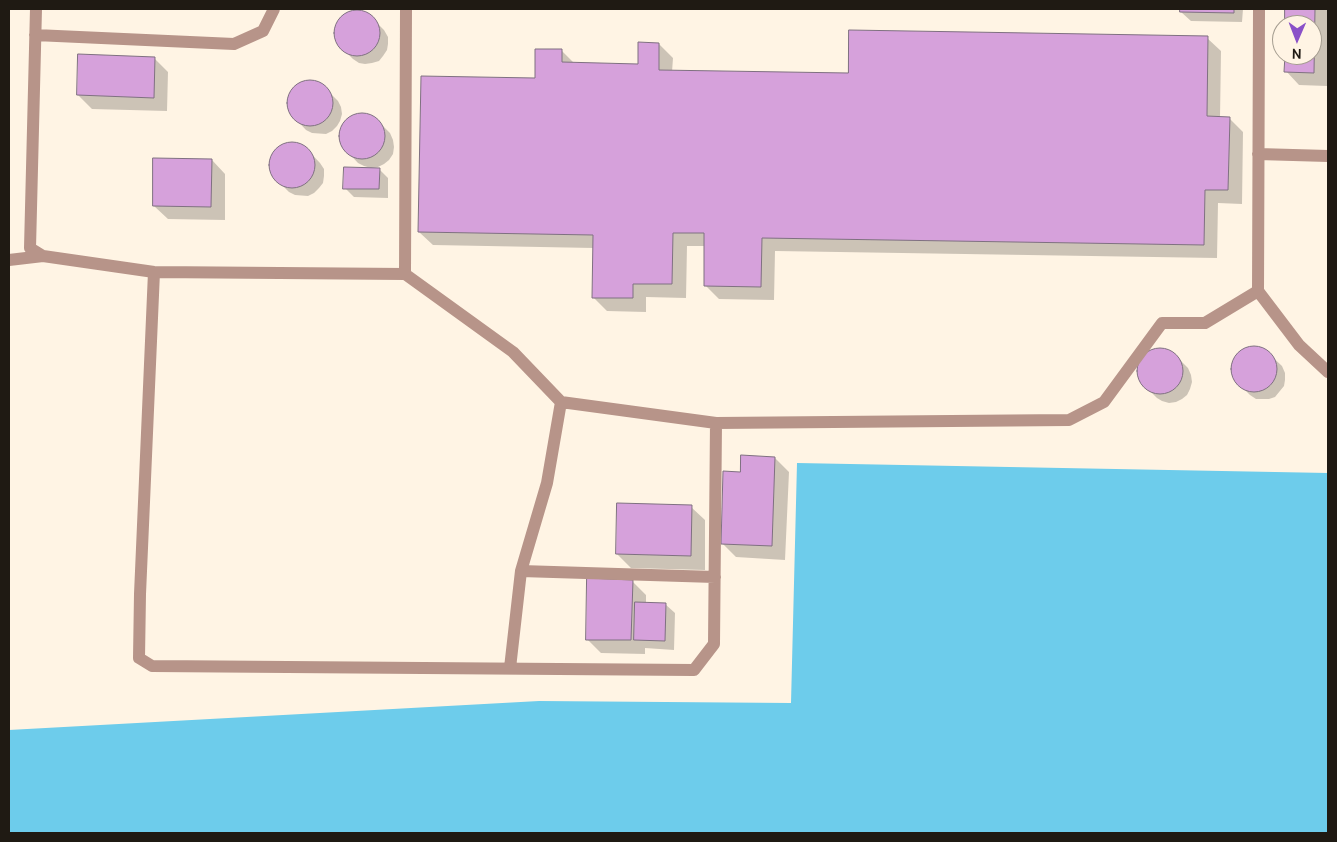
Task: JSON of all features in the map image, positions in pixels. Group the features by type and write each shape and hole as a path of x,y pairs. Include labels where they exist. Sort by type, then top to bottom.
{"lane":[{"path":"36,9 30,248 43,256"},
{"path":"36,35 234,44 263,31 274,9"},
{"path":"405,274 406,9"},
{"path":"1259,9 1258,291 1300,345 1328,372"},
{"path":"1258,154 1328,156"},
{"path":"9,260 43,256 154,272 405,274 513,352 561,402 716,423 1069,420 1104,402 1162,323 1205,323 1258,291"},
{"path":"154,272 139,658 152,666 694,670 714,644 716,423"},
{"path":"510,668 521,571 547,483 561,402"},
{"path":"521,571 715,577"}],"water":[{"path":"797,463 1328,473 1328,833 9,833 9,730 539,701 791,703"}],"building":[{"path":"1180,9 1234,9 1234,13 1180,12"},
{"path":"1285,9 1315,9 1315,15 1285,15"},
{"path":"357,10 370,14 376,20 380,33 376,46 370,52 357,56 344,52 338,46 334,33 338,20 344,14"},
{"path":"849,30 1208,36 1207,116 1230,117 1228,190 1205,190 1204,245 762,238 761,287 704,286 704,233 673,233 672,284 633,284 633,298 592,298 593,235 418,232 421,76 535,78 535,49 562,49 562,62 638,64 638,42 659,43 659,70 848,73"},
{"path":"78,54 155,57 154,98 77,95"},
{"path":"1284,65 1314,65 1314,73 1284,72"},
{"path":"310,80 323,84 329,90 333,103 329,116 323,122 310,126 297,122 291,116 287,103 291,90 297,84"},
{"path":"362,113 375,117 381,123 385,136 381,149 375,155 362,159 349,155 343,149 339,136 343,123 349,117"},
{"path":"292,142 305,146 311,152 315,165 311,178 305,184 292,188 279,184 273,178 269,165 273,152 279,146"},
{"path":"153,158 212,159 211,207 153,206"},
{"path":"344,167 380,168 379,189 343,189"},
{"path":"1254,346 1267,350 1273,356 1277,369 1273,382 1267,388 1254,392 1241,388 1235,382 1231,369 1235,356 1241,350"},
{"path":"1160,348 1173,352 1179,358 1183,371 1179,384 1173,390 1160,394 1147,390 1141,384 1137,371 1141,358 1147,352"},
{"path":"741,455 775,457 772,546 721,544 723,471 740,472"},
{"path":"617,503 692,505 691,556 616,554"},
{"path":"587,578 633,580 631,640 586,640"},
{"path":"635,602 666,603 665,641 634,640"}]}
